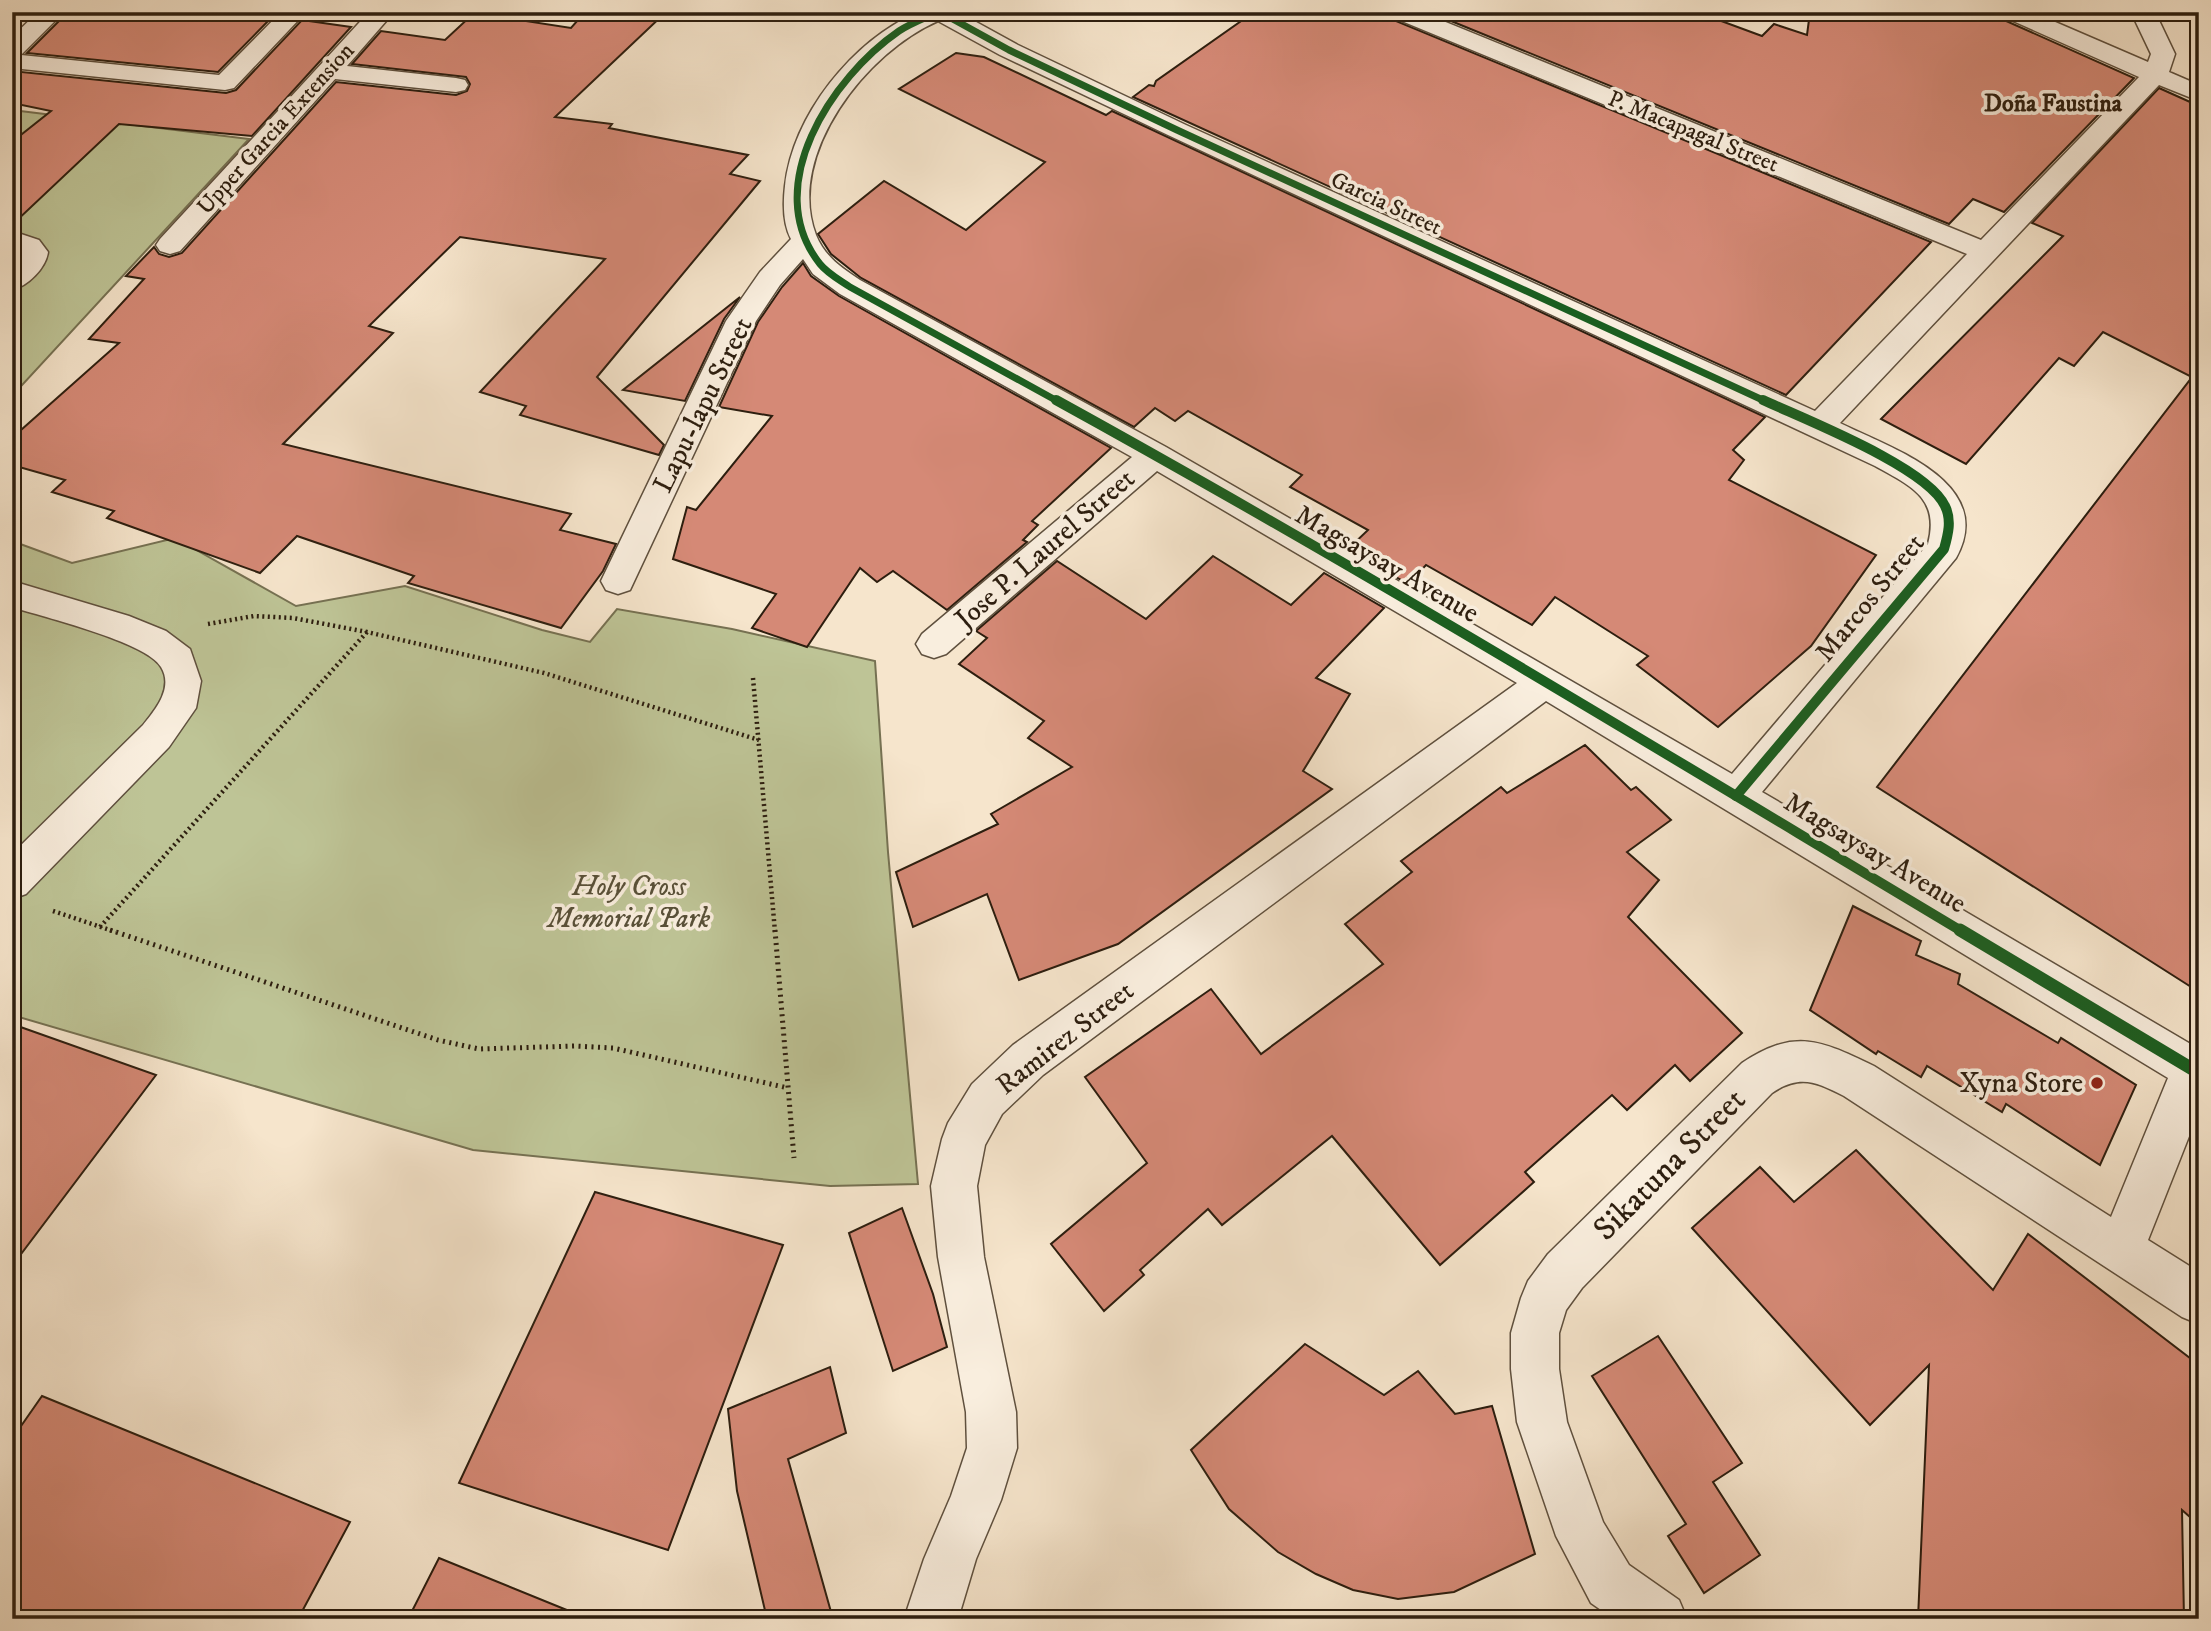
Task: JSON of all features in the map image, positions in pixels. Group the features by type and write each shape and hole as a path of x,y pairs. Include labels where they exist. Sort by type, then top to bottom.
{"street":[{"path":"12,50 52,12"},
{"path":"12,61 225,83 294,12"},
{"path":"348,12 381,14"},
{"name":"Magsaysay Avenue","path":"939,12 899,31 865,60 833,98 810,136 798,174 798,211 806,242 821,265 850,287 1155,455 1545,682 2196,1071"},
{"name":"Garcia Street","path":"939,12 1020,55 1166,125 1819,426"},
{"name":"P. Macapagal Street","path":"1400,12 1986,252"},
{"path":"2012,12 2199,94"},
{"path":"1819,426 2155,75 2163,54 2154,30 2143,12"},
{"name":"Upper Garcia Extension","path":"170,245 381,14"},
{"path":"329,71 456,85"},
{"path":"12,240 29,246 34,252 33,260 12,281"},
{"name":"Lapu-lapu Street","path":"618,581 741,321 781,263 806,242"},
{"name":"Marcos Street","path":"1736,796 1944,549 1950,526 1944,503 1923,480 1819,426"},
{"name":"Jose P. Laurel Street","path":"934,643 1155,455"},
{"path":"12,881 156,736 178,708 183,681 177,659 154,641 117,626 18,603"},
{"name":"Ramirez Street","path":"932,1619 992,1448 991,1412 961,1257 954,1186 964,1139 988,1099 1028,1060 1545,682"},
{"name":"Sikatuna Street","path":"1660,1619 1610,1584 1581,1536 1542,1422 1535,1369 1535,1333 1545,1298 1565,1271 1757,1078 1782,1063 1808,1062 1833,1068 1859,1081 2199,1300"},
{"path":"2121,1250 2196,1071"}],"path":[{"path":"154,641 217,621 254,616 293,618 367,632 544,673 759,740"},
{"path":"100,927 367,632"},
{"path":"753,678 794,1158"},
{"path":"50,910 449,1042 479,1049 575,1046 613,1048 788,1088"}],"green space":[{"path":"12,110 249,139 12,396"},
{"name":"Holy Cross Memorial Park","path":"175,538 296,606 405,586 542,630 590,642 617,609 732,629 875,661 888,852 918,1184 830,1186 473,1150 12,1015 12,541 72,563"}],"building":[{"path":"68,12 244,12 273,16 218,72 27,53"},
{"path":"585,12 666,12 555,117 612,124 609,128 748,155 730,174 760,181 597,377 664,445 659,455 520,415 526,406 480,392 605,259 460,237 369,326 393,333 283,444 571,514 560,530 616,544 603,571 561,628 408,583 414,576 297,536 260,573 107,518 114,511 52,492 65,480 12,465 12,438 119,343 89,339 144,279 126,276 154,247 159,254 169,257 182,253 336,82 456,95 467,91 470,84 466,77 352,64 381,31 445,40 474,13 571,28"},
{"path":"1254,12 1386,12 1391,19 1931,242 1786,395 1133,97 1149,85 1154,86 1156,81"},
{"path":"1429,12 1697,12 1762,36 1774,24 1807,35 1810,12 1986,12 2134,78 2004,212 1973,199 1949,224"},
{"path":"302,20 351,27 252,136 119,124 12,225 12,142 51,111 12,103 12,71 226,93 236,90"},
{"path":"956,53 984,57 1106,115 1112,111 1765,417 1733,450 1744,460 1729,480 1876,555 1811,646 1718,727 1637,665 1648,656 1555,597 1532,625 1426,565 1408,584 1348,549 1368,530 1290,487 1302,475 1188,411 1175,421 1155,408 1134,427 861,278 831,254 818,234 884,181 966,230 1045,162 899,89"},
{"path":"2159,88 2199,106 2199,992 1877,787 2192,377 2103,332 2074,366 2059,358 1966,464 1881,419 2063,236 2032,223"},
{"path":"803,263 811,276 839,296 1111,448 1032,521 1038,525 1023,540 1027,542 947,610 893,571 877,582 860,568 807,647 752,628 776,594 673,559 687,507 696,510 772,416 719,407 758,322 782,287"},
{"path":"740,297 724,319 685,401 623,390"},
{"path":"1213,556 1291,605 1324,573 1384,608 1316,678 1350,694 1303,771 1332,789 1118,944 1019,980 987,894 913,927 896,872 998,824 991,814 1072,767 1028,738 1044,721 959,664 987,638 976,631 1057,561 1146,619"},
{"path":"1585,745 1631,790 1636,787 1671,820 1627,852 1659,880 1628,917 1742,1033 1690,1081 1675,1065 1627,1110 1612,1095 1525,1172 1534,1182 1440,1265 1332,1136 1222,1225 1208,1209 1140,1270 1144,1275 1104,1311 1051,1244 1147,1163 1085,1077 1211,989 1261,1054 1383,964 1345,924 1412,872 1401,861 1501,787 1507,793"},
{"path":"1853,906 1921,941 1916,955 1960,974 1958,984 2058,1043 2061,1038 2136,1085 2100,1165 2006,1104 2002,1112 1927,1066 1921,1077 1878,1051 1876,1054 1810,1010"},
{"path":"12,1024 156,1075 12,1266"},
{"path":"1856,1150 1993,1290 2028,1234 2199,1365 2199,1525 2182,1510 2184,1619 1918,1619 1929,1365 1870,1425 1692,1228 1760,1167 1794,1202"},
{"path":"595,1192 783,1245 668,1550 459,1483"},
{"path":"902,1208 933,1294 947,1347 893,1371 849,1233"},
{"path":"1658,1336 1742,1463 1713,1482 1760,1555 1704,1593 1668,1536 1686,1524 1592,1376"},
{"path":"1305,1344 1384,1395 1418,1371 1455,1414 1492,1406 1535,1554 1454,1592 1398,1599 1353,1590 1316,1574 1278,1552 1229,1509 1191,1450"},
{"path":"830,1367 846,1433 788,1459 833,1619 767,1619 737,1491 728,1409"},
{"path":"42,1396 350,1522 298,1619 12,1619 12,1439"},
{"path":"439,1558 584,1617 584,1619 408,1619"}],"cycle path":[{"path":"938,12 904,28 874,50 850,75 829,105 812,137 800,170 797,203 803,235 820,264 827,270 850,287 1155,455 1545,682 2199,1073"},
{"path":"940,12 1009,50 1177,130 1868,449 1904,467 1933,489 1948,513 1949,525 1944,549 1736,796"}],"place":[{"name":"Xyna Store","path":"2097,1083"}],"district":[{"name":"Doña Faustina","path":"2053,104"}]}
